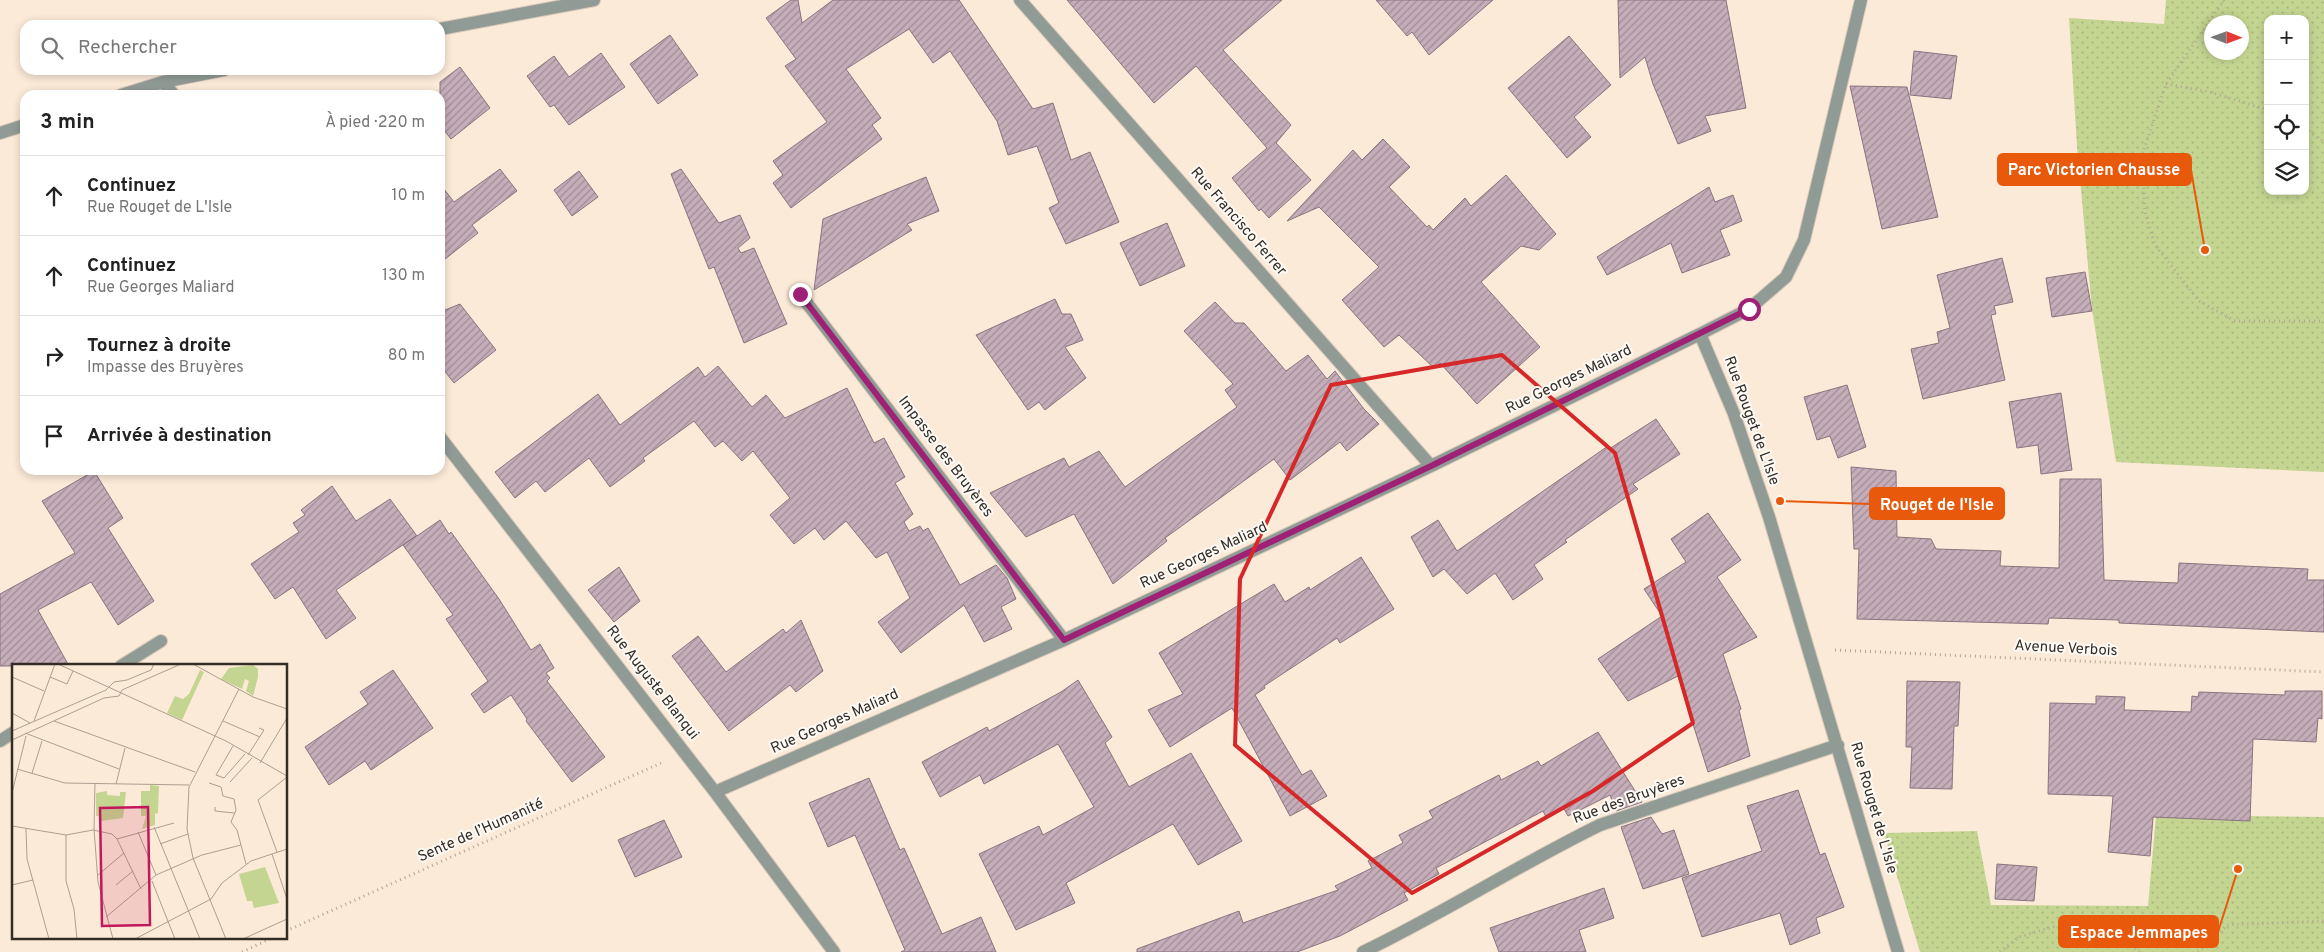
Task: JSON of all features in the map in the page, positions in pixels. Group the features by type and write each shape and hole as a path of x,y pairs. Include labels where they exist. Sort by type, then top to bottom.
{"street":[{"path":"445,28 594,0"},
{"name":"Rue Francisco Ferrer","path":"1020,0 1431,466"},
{"path":"1700,334 1749,309 1786,277 1804,240 1861,0"},
{"path":"137,90 163,82 199,75"},
{"path":"163,82 170,90"},
{"path":"0,133 20,127"},
{"name":"Impasse des Bruyères","path":"800,294 1064,640"},
{"name":"Rue Georges Maliard","path":"715,792 1064,640 1431,466 1700,334"},
{"name":"Rue Rouget de L'Isle","path":"1700,334 1734,414 1768,517 1838,745 1898,952"},
{"name":"Rue Auguste Blanqui","path":"445,443 685,752 834,952"},
{"path":"124,664 161,641"},
{"path":"0,741 12,733"},
{"name":"Rue des Bruyères","path":"1363,952 1404,932 1600,825 1838,745"}],"path":[{"path":"2224,0 2166,84 2142,155 2145,212 2155,245 2199,301 2235,322 2324,321"},
{"path":"2166,84 2210,92 2264,109"},
{"path":"2309,131 2324,142"},
{"name":"Avenue Verbois","path":"1807,649 2324,672"},
{"name":"Sente de l’Humanité","path":"288,931 685,752"},
{"path":"2198,952 2227,925 2324,921"},
{"path":"2000,952 2019,937 2056,926 2110,937 2141,952"},
{"path":"242,952 268,940"}],"highlighted area":[{"path":"1502,355 1615,453 1693,723 1593,791 1412,893 1235,745 1240,579 1331,385"}],"green space":[{"path":"2166,0 2324,0 2324,472 2116,462 2092,309 2077,146 2069,18 2164,24"},
{"path":"2156,815 2324,817 2324,952 1920,952 1884,833 1977,831 1991,905 2148,906"}],"building":[{"path":"791,0 798,0 802,23 833,0 959,0 1033,109 1053,103 1071,160 1090,152 1119,222 1066,244 1049,208 1059,203 1037,146 1008,155 997,121 950,51 933,63 909,29 846,69 881,118 872,125 882,139 791,208 773,183 783,175 773,161 827,122 785,66 796,59 766,18"},
{"path":"1067,0 1282,0 1223,50 1291,125 1276,143 1311,180 1269,218 1261,209 1259,211 1232,178 1267,148 1196,66 1154,103"},
{"path":"1376,0 1493,0 1429,55 1412,32 1407,36"},
{"path":"1618,0 1726,0 1746,108 1705,116 1711,131 1678,144 1653,84 1645,57 1620,78"},
{"path":"670,35 698,75 658,104 630,64"},
{"path":"1569,36 1611,85 1574,117 1591,137 1567,158 1508,88"},
{"path":"1914,51 1957,56 1951,99 1910,95"},
{"path":"601,53 625,87 569,125 554,105 550,107 527,76 554,56 569,77"},
{"path":"460,67 490,108 451,139 445,131 445,90 440,90 440,82"},
{"path":"1850,86 1907,87 1938,217 1882,229"},
{"path":"1383,139 1410,167 1389,187 1427,227 1429,225 1433,230 1465,198 1471,206 1506,175 1556,234 1539,250 1521,246 1481,282 1540,347 1477,404 1440,363 1434,368 1399,335 1384,347 1342,300 1379,267 1319,207 1287,221 1353,150 1362,160"},
{"path":"500,169 517,191 472,225 478,233 445,259 445,190 454,202"},
{"path":"681,169 719,223 740,215 750,238 738,248 741,253 754,248 787,324 744,343 714,267 709,269 671,174"},
{"path":"579,171 598,197 572,216 554,190"},
{"path":"926,177 939,211 907,224 912,230 814,290 823,219"},
{"path":"1709,187 1715,202 1733,195 1742,221 1720,230 1730,255 1682,273 1671,243 1607,275 1597,257"},
{"path":"1167,223 1185,266 1140,286 1120,243"},
{"path":"2002,258 2013,302 1994,306 1996,314 1991,315 2005,380 1923,399 1911,349 1939,343 1937,332 1950,328 1937,275"},
{"path":"2085,272 2092,311 2052,317 2046,278"},
{"path":"1055,299 1062,314 1071,314 1083,340 1065,347 1086,378 1045,410 1039,402 1028,410 976,335"},
{"path":"1215,302 1235,323 1244,323 1286,371 1308,355 1327,379 1335,371 1364,409 1379,424 1347,451 1340,442 1290,480 1274,459 1165,538 1167,541 1113,584 1074,514 1026,537 990,493 1064,458 1069,467 1099,451 1125,487 1237,407 1225,390 1233,384 1184,331"},
{"path":"460,304 496,350 454,383 445,371 445,310"},
{"path":"718,366 752,407 766,395 785,418 847,388 874,443 884,438 905,477 895,483 913,514 904,522 909,531 920,526 923,531 928,528 960,585 996,565 1007,578 1016,599 1001,607 1012,629 984,642 964,605 901,653 878,622 910,598 887,552 876,558 846,521 824,540 815,528 794,544 770,515 790,498 753,451 742,461 723,441 715,447 694,421 643,458 645,461 610,487 589,458 545,492 536,481 515,498 495,472 598,394 620,425 698,367 705,377"},
{"path":"1847,385 1866,447 1838,458 1830,436 1817,440 1804,397"},
{"path":"2061,393 2072,470 2041,474 2038,445 2017,448 2009,402"},
{"path":"1656,419 1680,454 1633,484 1638,489 1565,540 1567,542 1534,565 1543,579 1513,600 1495,573 1467,594 1444,569 1433,577 1411,537 1438,520 1457,551 1608,446 1609,449"},
{"path":"1851,467 1896,471 1897,537 1931,539 1936,549 2001,551 2000,566 2059,568 2060,479 2101,479 2104,580 2178,583 2179,563 2308,569 2307,580 2324,580 2324,632 2119,623 2119,620 2049,618 2048,624 1857,619 1859,549 1854,549"},
{"path":"87,475 96,475 123,518 108,528 154,601 118,625 91,582 38,610 68,664 12,664 12,666 0,666 0,594 75,553 42,501"},
{"path":"332,486 356,521 390,499 417,536 440,520 449,534 451,532 499,599 531,650 540,644 554,668 546,673 550,678 547,681 605,757 572,782 526,721 527,719 511,695 484,713 471,694 488,681 446,619 453,615 403,545 416,536 336,590 356,618 326,639 293,587 275,599 251,564 299,532 293,523 305,515 301,510"},
{"path":"1708,513 1741,560 1717,577 1757,637 1723,654 1741,709 1739,710 1750,756 1708,772 1678,676 1628,701 1598,659 1662,616 1644,589 1686,562 1671,539"},
{"path":"1361,557 1394,609 1340,643 1337,638 1264,686 1265,688 1255,695 1302,775 1311,770 1327,796 1290,816 1232,708 1170,747 1148,710 1183,694 1159,653 1274,584 1285,602 1309,587 1310,590"},
{"path":"619,567 640,601 614,622 588,590"},
{"path":"801,620 823,671 796,692 790,685 729,731 672,656 698,636 726,672 783,629 786,633"},
{"path":"393,670 433,728 371,770 365,761 329,785 305,747 368,704 360,692"},
{"path":"1078,680 1112,737 1105,743 1129,787 1191,753 1242,841 1198,865 1173,824 1066,883 1075,903 1016,930 979,854 1039,826 1043,835 1094,807 1058,744 984,784 980,775 940,797 922,762 987,727 989,731 1061,692"},
{"path":"1907,681 1960,682 1958,726 1954,726 1952,789 1910,788 1912,747 1906,747"},
{"path":"2285,691 2322,691 2322,719 2318,718 2316,742 2253,739 2250,821 2153,817 2150,856 2108,852 2113,796 2048,794 2050,703 2096,704 2096,696 2125,697 2124,710 2191,712 2192,696 2198,697 2199,692 2285,695"},
{"path":"1598,732 1642,802 1616,811 1610,795 1568,816 1563,807 1546,817 1543,811 1436,868 1439,874 1404,893 1408,900 1340,936 1297,952 1137,952 1137,949 1239,911 1243,923 1338,890 1335,886 1372,868 1368,861 1403,843 1399,835 1433,818 1429,811 1499,775 1501,780 1538,761 1541,766"},
{"path":"869,778 900,850 904,848 942,934 981,917 996,952 901,952 905,950 855,835 828,847 809,803"},
{"path":"1798,790 1820,855 1825,853 1844,907 1816,918 1820,933 1790,945 1780,913 1702,937 1682,878 1762,851 1747,806"},
{"path":"1651,817 1662,834 1674,830 1689,874 1643,889 1621,827"},
{"path":"664,820 682,857 635,877 618,840"},
{"path":"1997,864 2037,867 2034,901 1995,899"},
{"path":"1604,888 1614,918 1579,930 1586,952 1499,952 1490,928"}],"place":[{"name":"Parc Victorien Chausse","path":"2205,250"},
{"name":"Rouget de l'Isle","path":"1780,501"},
{"name":"Espace Jemmapes","path":"2238,869"}],"route":[{"path":"800,294 1064,640 1431,466 1749,309"}]}
